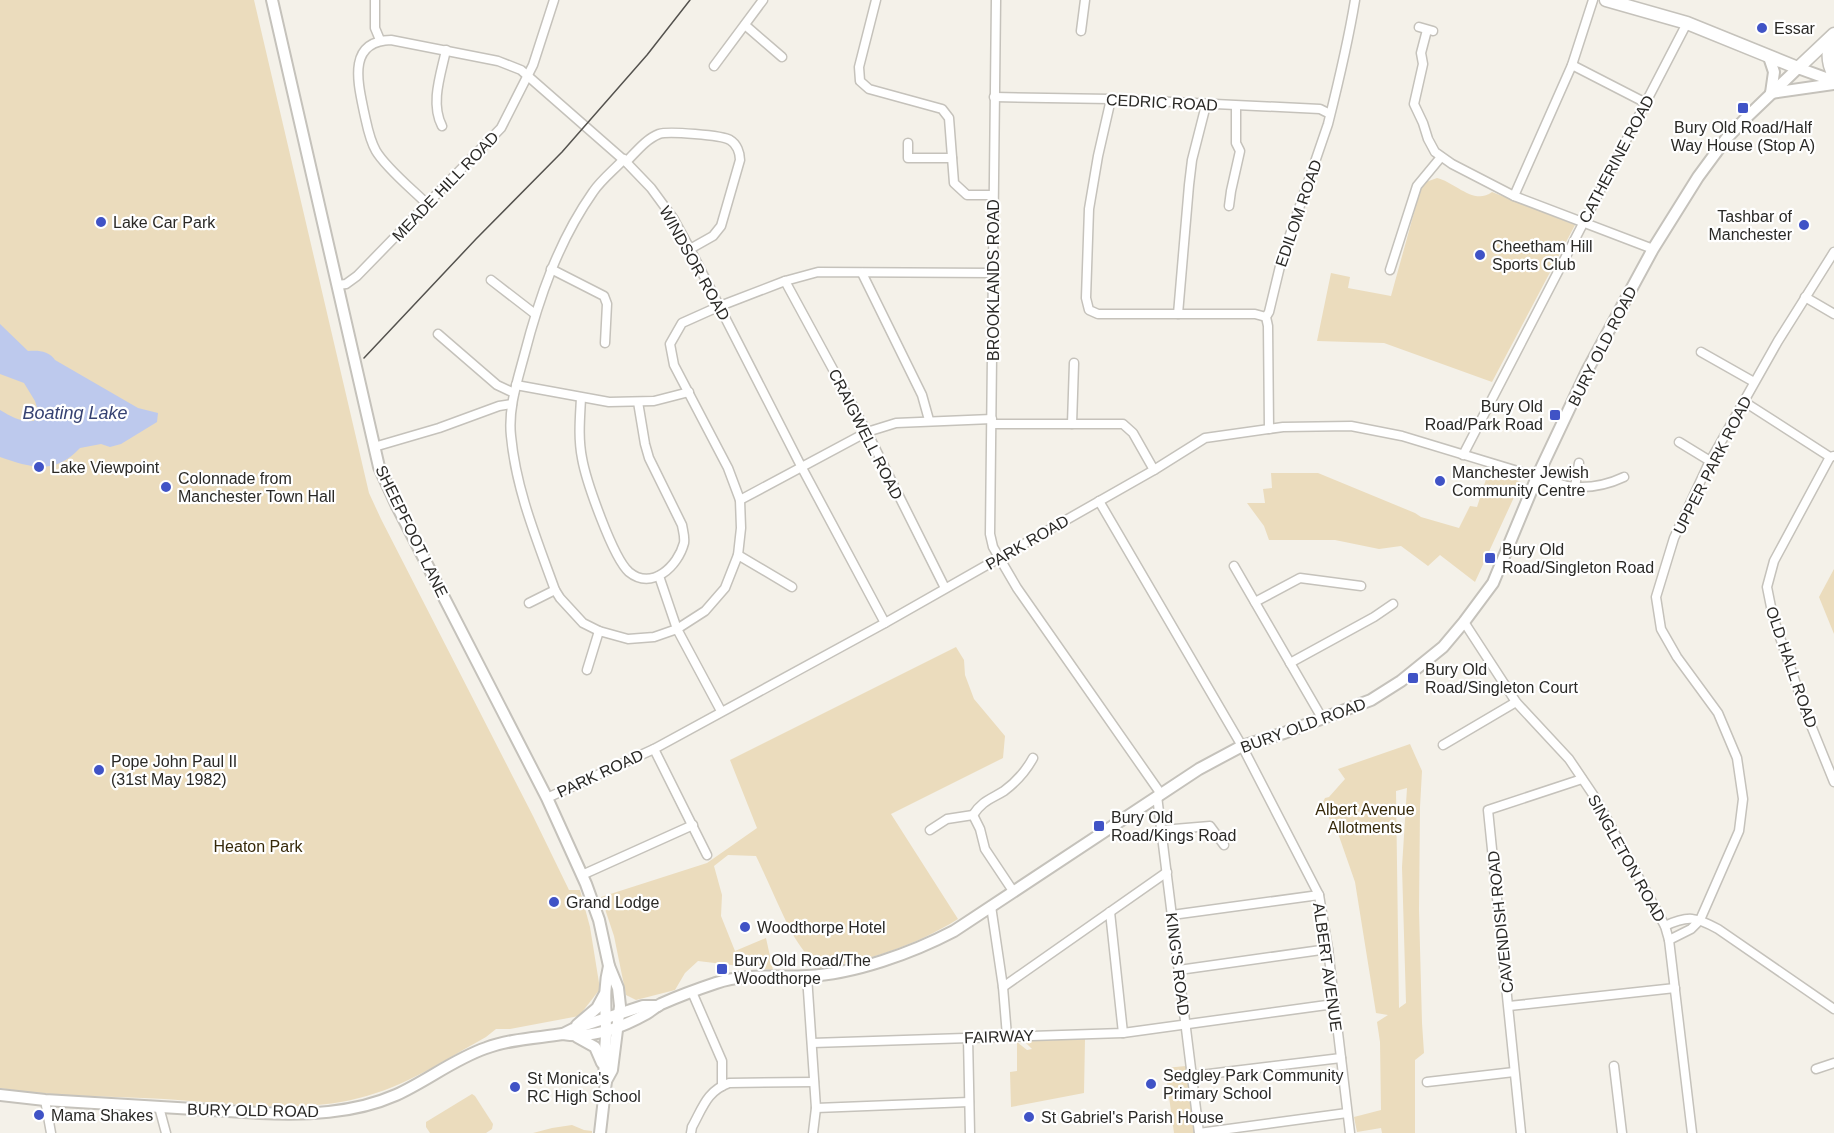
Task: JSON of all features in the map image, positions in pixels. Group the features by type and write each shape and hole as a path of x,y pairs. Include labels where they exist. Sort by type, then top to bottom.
{"highway":[{"path":"1606,0 1687,23 1798,68"},
{"path":"1833,35 1828,53 1834,75"},
{"name":"BURY OLD ROAD","path":"1798,68 1833,35"}],"main road":[{"name":"SHEEPFOOT LANE","path":"272,0 374,447 384,478 547,798 582,875 599,920 612,978 614,1019 606,1031 603,1069"},
{"path":"1769,57 1774,72 1770,93 1834,82"},
{"path":"1798,68 1834,82"},
{"name":"BURY OLD ROAD","path":"570,1033 614,1019 643,1006 658,1006 718,982 744,977 807,976 838,972 922,947 954,931 1199,769 1242,746 1371,700 1401,681 1443,647 1493,583 1537,477 1588,369 1653,249 1698,177 1726,139 1770,93 1798,68"},
{"name":"SHEEPFOOT LANE","path":"609,966 604,994 614,1019"},
{"path":"600,1133 606,1081 603,1069 595,1047 570,1033 597,1008 604,994"},
{"path":"606,1081 612,1070 614,1019"},
{"name":"BURY OLD ROAD","path":"0,1095 45,1100 286,1114 339,1111 396,1095 468,1055 489,1046 570,1033 606,1031"}],"street":[{"path":"375,0 374,23 380,40 363,54 357,68 370,139 377,153 427,204"},
{"name":"MEADE HILL ROAD","path":"338,285 346,284 357,276 495,135 528,77 554,0"},
{"path":"714,66 764,0"},
{"path":"876,0 859,66 860,81 869,89 942,109 949,118 954,183 967,195 993,195"},
{"name":"BROOKLANDS ROAD","path":"996,0 990,534 993,547 1017,588 1159,795"},
{"path":"1081,31 1085,0"},
{"name":"EDILOM ROAD","path":"1269,429 1269,327 1266,317 1282,258 1328,124 1328,113 1332,109 1341,75 1354,0"},
{"path":"1514,196 1572,65 1593,0"},
{"name":"CATHERINE ROAD","path":"1463,455 1687,23"},
{"path":"745,25 782,57"},
{"path":"1426,29 1421,53 1423,64 1414,99 1415,108 1431,147 1442,157 1514,196 1653,249"},
{"name":"WINDSOR ROAD","path":"380,40 446,50 510,65 521,70 625,160 651,188 673,218 690,249 801,466 885,623"},
{"path":"442,126 437,102 446,50"},
{"path":"1572,65 1646,103"},
{"path":"1407,77 1418,80"},
{"name":"CEDRIC ROAD","path":"994,97 1111,99 1320,109 1328,113"},
{"path":"1111,99 1111,109 1098,156 1089,209 1087,305 1092,313 1256,314 1266,317"},
{"path":"1178,314 1190,176 1206,105"},
{"path":"1229,206 1240,151 1236,143 1236,106"},
{"path":"690,249 714,236 721,226 740,155 735,144 724,138 665,133 648,141 594,190 574,222 551,269 535,315 512,404 511,436 517,475 555,590 583,622 598,631 628,639 654,637 678,629 705,611 724,588 738,555 741,528 740,500 728,468 674,365 670,344 682,323 785,281 818,272 994,273"},
{"path":"908,143 908,158 952,158"},
{"path":"1389,270 1417,186 1442,157"},
{"name":"UPPER PARK ROAD","path":"1700,920 1739,831 1743,799 1737,758 1718,713 1677,657 1661,629 1656,597 1674,538 1710,461 1754,382 1834,252"},
{"path":"551,269 604,296 607,304 605,343"},
{"path":"862,273 922,395 929,420"},
{"path":"491,280 535,315"},
{"name":"CRAIGWELL ROAD","path":"785,281 867,432 945,588"},
{"path":"1805,297 1834,314"},
{"path":"438,334 497,385 609,402 654,401 689,392"},
{"path":"1701,352 1754,382"},
{"path":"1072,424 1074,363"},
{"path":"581,398 582,458 605,526 623,565 630,573 642,579 659,576 669,569 684,544 684,536 682,525 649,458 638,402"},
{"path":"1743,401 1832,456"},
{"path":"374,447 440,428 499,406 512,404"},
{"path":"740,500 867,432 896,423 929,420 1118,423 1126,426 1133,433 1154,470"},
{"name":"PARK ROAD","path":"547,798 654,749 885,623 1206,438 1269,429 1350,426 1402,436 1575,487 1609,485 1624,477"},
{"path":"1679,442 1710,461"},
{"name":"OLD HALL ROAD","path":"1832,456 1774,561 1767,587 1773,617 1802,703 1834,782"},
{"path":"1575,487 1579,463"},
{"name":"ALBERT AVENUE","path":"1099,501 1242,746 1318,894 1328,949 1350,1133"},
{"path":"738,555 792,587"},
{"path":"1234,566 1322,718"},
{"path":"659,576 678,629 721,711"},
{"path":"1255,602 1300,578 1361,586"},
{"path":"529,603 555,590"},
{"path":"1290,663 1374,617 1393,604"},
{"name":"SINGLETON ROAD","path":"1464,622 1516,702 1569,759 1596,799 1665,926 1669,940 1692,1133"},
{"path":"587,670 598,631"},
{"path":"1443,745 1516,702"},
{"path":"654,749 707,855"},
{"path":"930,830 947,819 973,814 980,805 1013,783 1027,770 1033,758"},
{"name":"CAVENDISH ROAD","path":"1521,1133 1488,810 1582,779"},
{"name":"KING'S ROAD","path":"1159,795 1199,1133"},
{"path":"973,814 985,849 1013,891"},
{"path":"582,875 693,825"},
{"path":"1162,830 1210,826 1224,845"},
{"path":"1003,987 1167,872"},
{"path":"1172,915 1318,894"},
{"path":"991,906 1003,987 1007,1036"},
{"path":"1110,912 1124,1033"},
{"path":"1665,926 1682,918 1700,920 1718,929 1834,1009"},
{"path":"1669,940 1691,929 1700,920"},
{"path":"1179,970 1328,949"},
{"path":"807,976 816,1108 813,1133"},
{"path":"1509,1006 1675,988"},
{"path":"692,992 722,1060 722,1086"},
{"name":"FAIRWAY","path":"812,1043 1124,1033 1334,1004"},
{"path":"968,1037 970,1133"},
{"path":"1192,1076 1341,1058"},
{"path":"1816,1069 1834,1063"},
{"path":"1614,1066 1622,1133"},
{"path":"1427,1082 1514,1072"},
{"path":"691,1133 692,1126 712,1091 729,1083 814,1082"},
{"path":"45,1100 51,1133"},
{"path":"816,1108 969,1102"},
{"path":"159,1107 166,1133"},
{"path":"1199,1133 1347,1113"}],"green space":[{"name":"Heaton Park","path":"0,0 254,0 369,493 569,890 580,890 590,927 600,989 579,1016 510,1029 496,1029 486,1037 409,1080 376,1093 336,1103 262,1106 61,1095 0,1088"},
{"name":"Cheetham Hill Sports Club","path":"1437,178 1471,195 1485,196 1492,192 1575,225 1492,382 1384,343 1317,341 1331,273 1350,277 1348,288 1391,296 1420,191 1426,182"},
{"path":"1489,470 1521,482 1475,582 1440,555 1428,566 1401,546 1379,549 1335,540 1269,540 1264,526 1247,503 1265,503 1263,489 1272,488 1271,473 1318,473 1421,517 1459,528 1470,506 1477,507"},
{"path":"1834,569 1834,634 1819,597"},
{"path":"956,647 964,660 965,675 974,699 1005,736 1003,758 891,814 958,919 907,945 852,962 815,969 792,933 756,856 728,855 714,866 722,895 721,916 735,951 766,938 773,970 698,961 685,973 675,990 636,1000 626,995 614,936 601,897 707,863 757,828 730,760"},
{"name":"Albert Avenue Allotments","path":"1410,744 1422,771 1419,910 1424,1053 1415,1060 1415,1133 1382,1133 1381,1128 1357,1132 1354,1117 1381,1110 1380,1042 1377,1022 1388,1015 1376,1013 1355,882 1333,819 1330,820 1322,804 1325,798 1329,797 1345,779 1338,769","holes":["1407,788 1402,867 1406,1003 1399,1008 1396,791"]},
{"path":"1085,1039 1084,1093 1011,1107 1010,1072 1017,1071 1017,1042 1027,1050 1032,1049 1024,1041"},
{"path":"1186,1066 1194,1133 1174,1133 1165,1068"},
{"path":"472,1094 493,1124 492,1129 486,1133 430,1133 426,1122"},
{"path":"572,1125 592,1131 592,1133 533,1133 552,1128"}],"water":[{"name":"Boating Lake","path":"0,324 28,351 47,353 55,360 138,408 158,413 157,422 121,444 110,447 101,444 80,448 71,457 52,466 33,466 0,457 0,410 24,421 34,421 38,411 24,383 0,374"}],"tram line":[{"path":"364,358 562,152 647,55 690,0"}],"place":[{"name":"Essar","path":"1762,28"},
{"name":"Bury Old Road/Half Way House (Stop A)","path":"1743,108"},
{"name":"Lake Car Park","path":"101,222"},
{"name":"Tashbar of Manchester","path":"1804,225"},
{"name":"Cheetham Hill Sports Club","path":"1480,255"},
{"name":"Bury Old Road/Park Road","path":"1555,415"},
{"name":"Lake Viewpoint","path":"39,467"},
{"name":"Manchester Jewish Community Centre","path":"1440,481"},
{"name":"Colonnade from Manchester Town Hall","path":"166,487"},
{"name":"Bury Old Road/Singleton Road","path":"1490,558"},
{"name":"Bury Old Road/Singleton Court","path":"1413,678"},
{"name":"Pope John Paul II (31st May 1982)","path":"99,770"},
{"name":"Bury Old Road/Kings Road","path":"1099,826"},
{"name":"Grand Lodge","path":"554,902"},
{"name":"Woodthorpe Hotel","path":"745,927"},
{"name":"Bury Old Road/The Woodthorpe","path":"722,969"},
{"name":"Sedgley Park Community Primary School","path":"1151,1084"},
{"name":"St Monica's RC High School","path":"515,1087"},
{"name":"Mama Shakes","path":"39,1115"},
{"name":"St Gabriel's Parish House","path":"1029,1117"}]}
